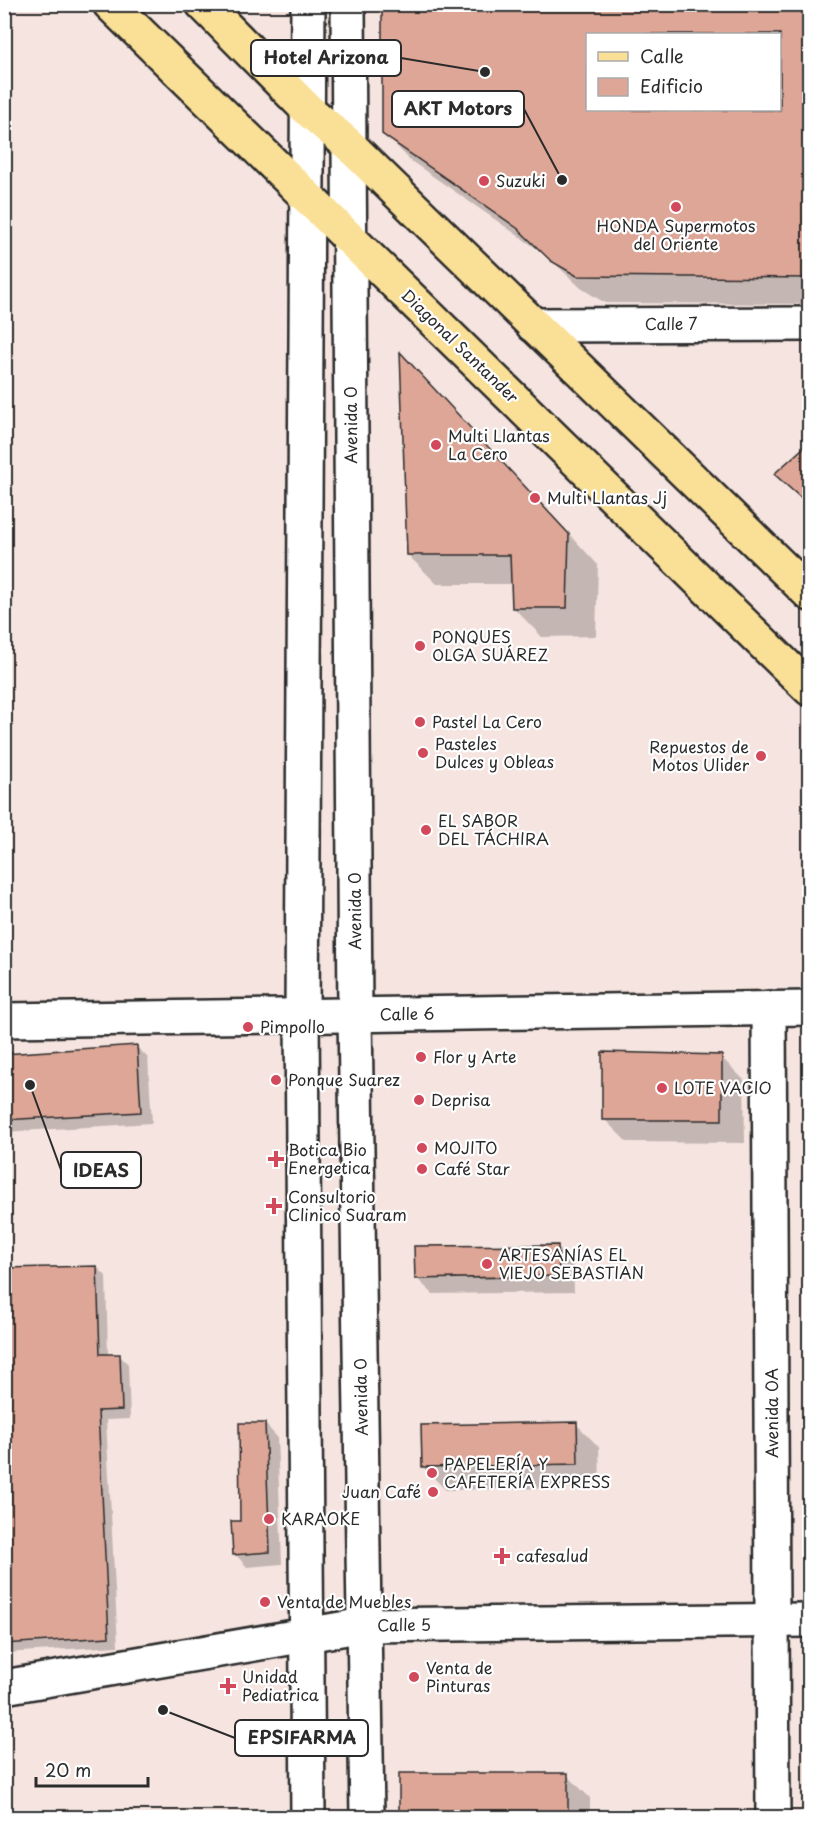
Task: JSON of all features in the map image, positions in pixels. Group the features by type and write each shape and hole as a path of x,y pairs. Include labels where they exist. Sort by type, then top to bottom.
{"main road":[{"name":"Diagonal Santander","path":"110,4 810,688"},
{"path":"203,4 308,110 349,145 810,594"}],"street":[{"path":"308,4 302,1015 308,1818"},
{"name":"Avenida 0","path":"348,4 356,1014 367,1818"},
{"name":"Calle 7","path":"533,325 810,324"},
{"name":"Avenida 0A","path":"769,1008 773,1818"},
{"name":"Calle 6","path":"4,1020 810,1008"},
{"name":"Calle 5","path":"4,1687 364,1625 810,1620"}],"building":[{"path":"382,4 810,4 810,278 577,276 551,261 517,228 382,134"},
{"path":"400,352 569,534 567,608 512,608 510,555 407,555"},
{"path":"810,442 810,506 774,474"},
{"path":"137,1045 141,1112 4,1120 4,1054"},
{"name":"LOTE VACIO","path":"602,1052 722,1055 722,1120 602,1120"},
{"name":"ARTESANÍAS EL VIEJO SEBASTIAN","path":"558,1245 559,1276 415,1279 414,1246"},
{"path":"97,1266 100,1354 120,1354 122,1410 98,1411 109,1637 4,1644 4,1268"},
{"path":"577,1422 578,1464 422,1467 421,1425"},
{"path":"239,1423 265,1423 270,1552 233,1555 231,1521 240,1521"},
{"path":"399,1773 568,1773 568,1818 399,1818"}],"place":[{"name":"Hotel Arizona","path":"485,72"},
{"name":"AKT Motors","path":"562,180"},
{"name":"Suzuki","path":"484,181"},
{"name":"HONDA Supermotos del Oriente","path":"676,207"},
{"name":"Multi Llantas La Cero","path":"436,445"},
{"name":"Multi Llantas Jj","path":"535,498"},
{"name":"PONQUES OLGA SUÁREZ","path":"420,646"},
{"name":"Pastel La Cero","path":"420,722"},
{"name":"Pasteles Dulces y Obleas","path":"423,753"},
{"name":"Repuestos de Motos Ulider","path":"761,756"},
{"name":"EL SABOR DEL TÁCHIRA","path":"426,830"},
{"name":"Pimpollo","path":"248,1027"},
{"name":"Flor y Arte","path":"421,1057"},
{"name":"Ponque Suarez","path":"276,1080"},
{"name":"IDEAS","path":"30,1085"},
{"name":"LOTE VACIO","path":"662,1088"},
{"name":"Deprisa","path":"419,1100"},
{"name":"MOJITO","path":"422,1148"},
{"name":"Botica Bio Energetica","path":"276,1159"},
{"name":"Café Star","path":"422,1169"},
{"name":"Consultorio Clinico Suaram","path":"274,1206"},
{"name":"ARTESANÍAS EL VIEJO SEBASTIAN","path":"487,1264"},
{"name":"PAPELERÍA Y CAFETERÍA EXPRESS","path":"432,1473"},
{"name":"Juan Café","path":"433,1492"},
{"name":"KARAOKE","path":"269,1519"},
{"name":"cafesalud","path":"502,1556"},
{"name":"Venta de Muebles","path":"265,1602"},
{"name":"Venta de Pinturas","path":"414,1677"},
{"name":"Unidad Pediatrica","path":"228,1686"},
{"name":"EPSIFARMA","path":"163,1710"}]}
